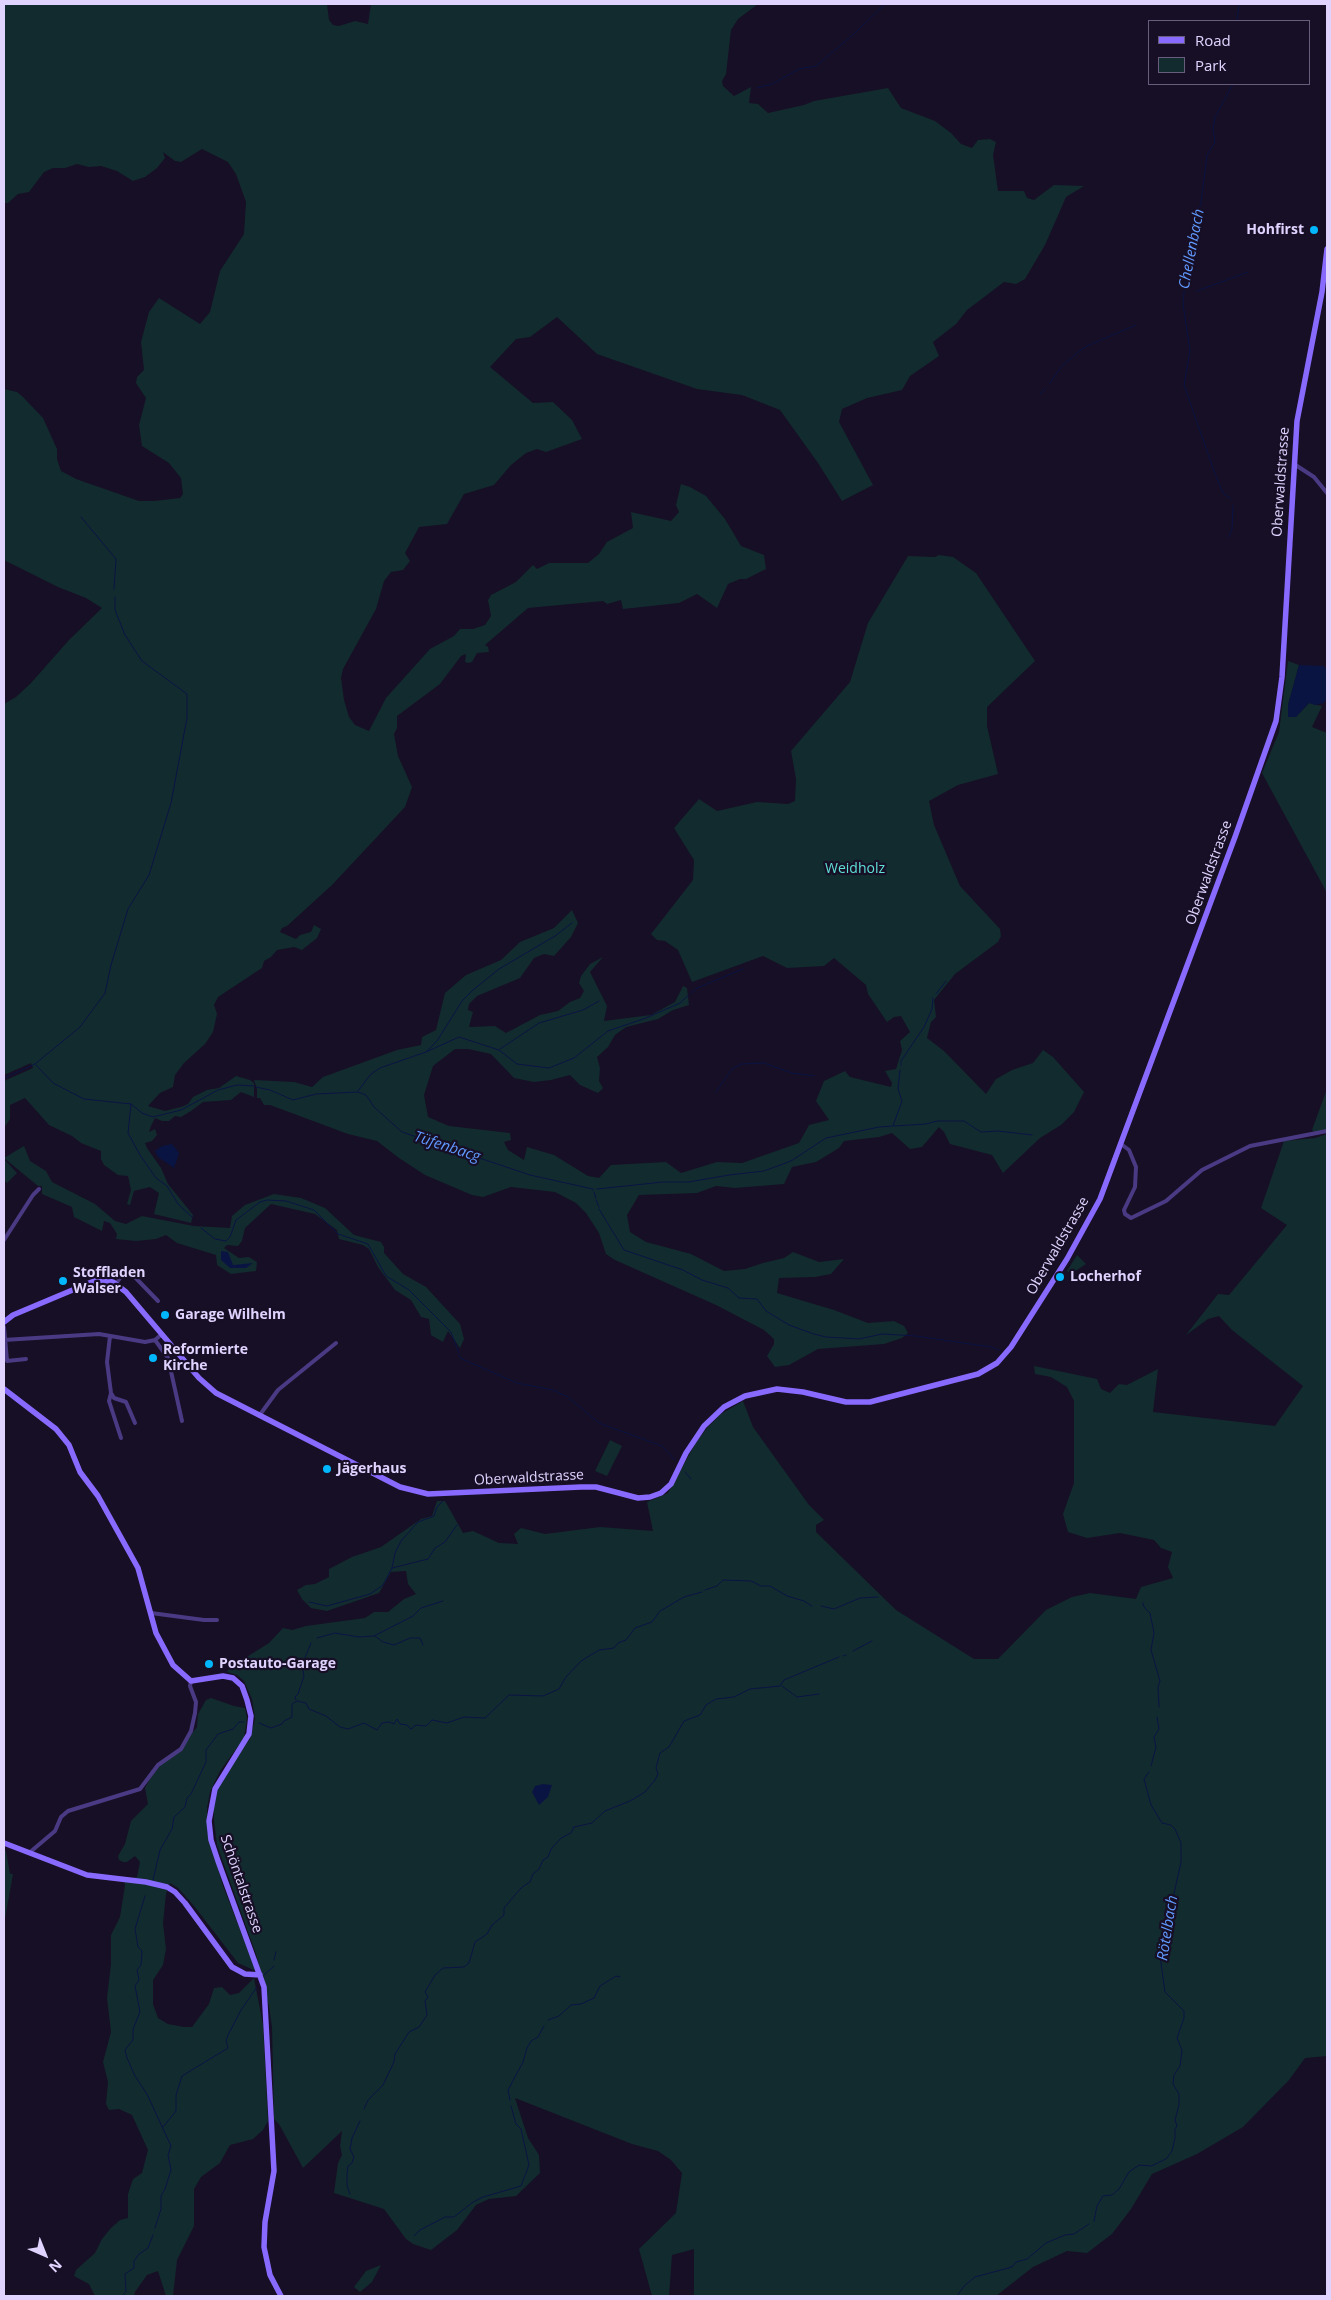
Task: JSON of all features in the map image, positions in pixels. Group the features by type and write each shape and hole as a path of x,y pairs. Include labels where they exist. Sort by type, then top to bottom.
{"street":[{"name":"Oberwaldstrasse","path":"116,1284 126,1292 200,1378 225,1399 400,1487 423,1494 438,1495 596,1487 638,1498 655,1496 671,1484 686,1452 704,1426 724,1407 745,1396 777,1389 803,1392 846,1402 870,1402 978,1374 997,1363 1011,1347 1084,1230 1099,1201 1256,779 1276,720 1282,677 1294,464 1299,409 1325,286 1327,249"},
{"path":"1294,464 1314,477 1327,493"},
{"path":"1121,1144 1129,1150 1136,1167 1136,1187 1124,1210 1131,1218 1166,1201 1202,1170 1250,1146 1327,1131"},
{"path":"4,1240 33,1195 39,1190"},
{"path":"4,1322 30,1308 94,1281 106,1280 116,1284 124,1272 130,1270 158,1301"},
{"path":"4,1326 7,1361 26,1360"},
{"path":"4,1341 82,1335 110,1336 145,1342 155,1340 162,1334"},
{"path":"110,1336 107,1362 111,1393 109,1401 121,1438"},
{"path":"155,1340 168,1358 182,1422"},
{"path":"259,1416 278,1390 336,1343"},
{"path":"4,1389 52,1425 66,1440 80,1472 98,1496 130,1550 141,1574 156,1633 167,1656 180,1673 191,1681 190,1686 196,1702 191,1731 181,1749 158,1765 140,1788 68,1811 61,1817 55,1831 29,1853"},
{"path":"111,1393 114,1398 126,1402 135,1423"},
{"path":"151,1613 218,1620"},
{"name":"Schöntalstrasse","path":"191,1681 223,1676 233,1678 242,1686 250,1710 251,1727 249,1734 214,1789 209,1821 211,1840 264,1987 274,2171 265,2222 264,2247 270,2275 281,2296"},
{"path":"4,1843 87,1875 146,1882 167,1887 175,1892 185,1903 232,1967 245,1974 260,1975"}],"green space":[{"path":"4,4 327,4 329,20 333,25 339,26 355,21 368,24 371,4 758,4 738,19 731,30 726,74 722,81 723,86 734,96 751,87 749,103 758,104 768,113 814,101 888,88 901,108 935,121 951,133 961,144 972,148 978,140 990,139 996,142 993,155 998,191 1024,191 1027,198 1034,200 1054,185 1084,186 1066,197 1045,245 1025,279 1016,284 1004,282 967,310 956,324 933,342 939,356 910,376 902,390 867,398 842,409 839,422 873,485 842,501 818,463 780,410 742,395 697,389 597,354 557,317 530,337 516,339 490,367 533,403 553,402 572,420 582,439 546,452 537,449 526,453 511,465 494,485 464,494 447,524 419,527 405,553 410,561 403,570 391,572 384,581 376,609 343,669 341,678 344,700 349,717 355,725 369,731 386,698 430,649 454,636 460,629 473,629 485,625 491,616 488,600 491,595 516,582 533,565 537,569 549,563 588,563 599,554 607,542 633,528 631,512 671,521 679,512 676,505 681,484 706,496 725,519 741,546 764,555 766,569 746,579 740,579 728,584 717,608 697,594 679,603 623,609 621,600 607,604 603,601 528,608 485,645 488,647 489,652 477,653 472,662 468,663 465,662 466,654 461,656 440,684 397,716 397,728 394,734 398,756 412,787 405,807 332,885 287,926 282,928 280,932 296,939 300,935 311,932 314,925 321,929 317,938 302,950 294,947 277,950 264,961 262,968 218,997 214,1005 217,1014 213,1032 205,1044 184,1063 175,1075 173,1087 160,1093 148,1106 165,1111 181,1107 188,1104 193,1097 207,1090 219,1088 236,1076 254,1083 254,1097 241,1092 231,1100 203,1102 181,1117 175,1116 169,1121 155,1118 151,1126 149,1132 155,1129 157,1135 152,1141 145,1143 147,1148 161,1168 168,1184 193,1215 191,1223 154,1214 159,1193 150,1187 134,1191 130,1205 127,1204 131,1190 128,1176 118,1175 104,1165 101,1159 101,1151 81,1143 72,1136 49,1125 25,1098 10,1105 10,1119 4,1128 4,1081 33,1068 31,1063 4,1075 4,704 16,697 31,683 69,640 102,608 86,598 58,587 4,560 4,389 17,392 43,418 57,449 57,459 61,471 76,479 139,501 180,498 183,494 181,478 169,463 142,446 139,425 146,398 136,383 137,377 144,370 141,342 149,312 159,298 200,324 210,312 220,271 244,234 246,202 236,174 228,162 202,149 181,162 175,161 163,152 165,158 157,168 145,177 133,181 117,171 101,166 89,167 77,164 65,168 53,168 44,172 29,192 18,194 8,203 4,203"},
{"name":"Weidholz","path":"939,555 953,557 976,573 1035,661 987,707 987,726 998,774 958,785 929,801 934,825 960,886 1000,929 1001,936 998,942 955,974 934,1000 936,1017 931,1022 927,1038 944,1051 986,1094 996,1079 1012,1070 1033,1063 1043,1050 1053,1057 1084,1092 1074,1112 1061,1125 1040,1138 1003,1173 992,1155 950,1144 939,1127 922,1147 910,1149 892,1133 879,1137 844,1141 839,1148 816,1162 792,1167 784,1184 735,1188 716,1186 697,1193 639,1195 627,1215 630,1232 646,1242 691,1254 724,1271 745,1269 784,1258 793,1252 819,1262 844,1259 831,1274 815,1277 779,1278 777,1293 834,1310 868,1323 894,1321 904,1326 908,1333 902,1338 884,1344 818,1349 789,1365 775,1367 767,1356 774,1344 774,1339 764,1330 716,1305 615,1260 606,1254 599,1233 586,1213 576,1203 555,1192 511,1187 483,1197 472,1195 425,1175 377,1141 348,1134 270,1105 264,1105 260,1098 257,1098 254,1080 294,1082 312,1087 323,1077 397,1050 421,1045 422,1037 436,1030 445,993 466,975 501,960 520,942 554,928 572,910 578,923 571,937 554,956 544,954 534,958 520,978 477,996 469,1004 468,1010 473,1012 469,1027 495,1026 506,1033 540,1015 558,1011 570,1002 580,998 584,991 579,983 581,976 590,964 603,957 590,972 607,1006 604,1021 651,1015 675,1002 683,986 687,988 689,1005 673,1010 658,1019 626,1027 615,1035 608,1047 597,1057 600,1068 599,1081 603,1088 598,1093 580,1085 570,1075 534,1082 514,1078 491,1054 468,1049 455,1049 433,1066 424,1095 428,1117 449,1126 510,1133 511,1140 504,1142 508,1150 524,1160 527,1147 554,1155 588,1176 599,1178 611,1165 666,1162 681,1173 717,1162 742,1163 799,1143 809,1125 829,1120 816,1101 824,1081 845,1071 850,1077 891,1087 892,1083 885,1071 896,1069 902,1050 900,1041 910,1032 901,1016 894,1017 887,1022 868,994 866,985 834,958 824,966 787,968 763,956 692,982 678,950 665,941 657,940 651,934 693,880 694,860 674,828 699,799 717,811 757,802 788,804 795,801 796,779 791,751 850,682 868,623 908,556 935,557"},
{"path":"1288,661 1299,665 1288,705 1288,717 1296,717 1309,703 1322,706 1312,727 1327,733 1327,893 1262,773 1279,732"},
{"path":"1327,1089 1327,1129 1315,1133 1312,1130"},
{"path":"1327,1134 1327,2056 1305,2058 1289,2080 1243,2127 1197,2154 1152,2174 1131,2209 1112,2234 1087,2253 1067,2251 1033,2267 996,2296 694,2296 694,2249 672,2255 669,2296 652,2296 639,2249 676,2213 682,2173 671,2160 658,2151 632,2144 515,2098 528,2138 539,2155 540,2173 516,2196 489,2199 476,2205 457,2230 431,2250 413,2244 406,2239 384,2209 334,2193 338,2163 342,2155 340,2146 342,2131 303,2168 279,2124 274,2119 272,2027 269,2006 256,1954 217,1845 214,1807 219,1782 250,1739 255,1719 252,1699 244,1681 237,1675 227,1672 233,1663 242,1660 269,1643 283,1628 292,1630 306,1626 365,1618 374,1612 388,1612 404,1599 416,1594 408,1584 406,1571 391,1572 379,1593 327,1611 311,1608 302,1599 297,1590 329,1577 329,1569 352,1557 381,1547 421,1519 432,1516 437,1501 445,1501 463,1533 473,1531 499,1543 518,1544 514,1534 521,1528 545,1534 600,1527 653,1531 647,1502 668,1493 695,1444 707,1428 721,1414 743,1401 753,1427 809,1505 824,1520 816,1525 816,1532 896,1610 974,1659 998,1659 1046,1610 1072,1597 1090,1593 1136,1599 1141,1587 1173,1578 1168,1567 1172,1552 1161,1548 1154,1540 1120,1533 1087,1538 1068,1532 1063,1514 1074,1483 1074,1401 1067,1387 1051,1377 1035,1374 1034,1366 1097,1379 1101,1389 1110,1393 1119,1384 1127,1385 1158,1369 1153,1412 1275,1426 1303,1386 1232,1330 1219,1316 1208,1319 1186,1335 1218,1294 1229,1295 1287,1225 1261,1208 1284,1141 1315,1138"},
{"path":"24,1146 30,1161 46,1171 52,1182 95,1204 115,1221 126,1224 142,1216 194,1226 230,1228 232,1216 245,1205 274,1194 301,1198 325,1208 354,1235 381,1242 384,1247 384,1253 403,1274 426,1287 460,1324 464,1339 460,1348 448,1331 443,1342 431,1335 429,1319 421,1317 411,1300 395,1290 378,1267 369,1249 363,1245 339,1239 337,1230 315,1214 271,1204 245,1228 242,1241 238,1246 227,1245 224,1248 239,1258 249,1257 257,1262 256,1271 231,1274 217,1265 216,1255 177,1243 166,1235 156,1239 136,1241 116,1239 117,1234 110,1223 104,1221 102,1231 74,1217 72,1207 42,1194 42,1186 38,1186 4,1158"},
{"path":"4,1159 17,1173 7,1183 4,1180"},
{"path":"1077,1255 1086,1264 1071,1274 1067,1271"},
{"path":"610,1440 622,1446 607,1476 595,1471"},
{"path":"211,1698 245,1708 247,1718 244,1738 220,1771 210,1792 207,1808 207,1831 223,1886 256,1971 238,1963 194,1906 178,1888 170,1883 166,1894 163,1923 166,1949 163,1965 153,1980 153,2004 158,2018 168,2024 192,2027 209,2004 214,1988 222,1987 230,1995 239,1993 254,1978 263,2025 268,2121 263,2130 253,2139 230,2145 220,2163 201,2177 194,2189 194,2226 177,2260 173,2296 166,2296 158,2271 147,2275 134,2296 95,2296 89,2284 74,2276 76,2270 95,2253 102,2239 111,2228 120,2220 128,2218 128,2194 133,2179 142,2173 148,2150 132,2115 119,2109 109,2110 106,2104 108,2082 103,2062 111,2032 107,1998 111,1964 111,1935 120,1917 125,1885 124,1880 137,1877 140,1862 135,1856 127,1862 123,1862 119,1860 118,1856 125,1844 131,1821 148,1804 145,1788 151,1777 164,1761 180,1748 197,1727 198,1714 206,1700"},
{"path":"4,1850 6,1851 10,1874 13,1874 4,1924"},
{"path":"381,2265 372,2282 360,2292 354,2287 366,2271"}],"shaded area":[{"path":"1299,665 1324,666 1327,671 1327,697 1324,703 1315,705 1309,703 1296,717 1288,717 1288,705"},
{"path":"172,1144 179,1153 174,1168 158,1157 155,1151 162,1146"},
{"path":"221,1251 228,1252 233,1265 253,1263 246,1268 230,1268 221,1260"},
{"path":"543,1784 552,1785 548,1797 539,1805 532,1792 535,1786"}],"waterway":[{"path":"757,88 772,84 799,69 816,66 855,33 885,4"},
{"name":"Chellenbach","path":"1237,20 1239,4"},
{"name":"Chellenbach","path":"1231,499 1223,493 1184,385 1190,351 1183,304 1187,260 1201,202 1207,155 1215,142 1213,129 1215,117 1232,85"},
{"path":"1197,291 1248,272"},
{"path":"1049,384 1062,366 1087,346 1136,325"},
{"path":"1040,394 1045,389"},
{"name":"Chellenbach","path":"1229,537 1232,529 1233,505"},
{"path":"81,517 116,559 114,589"},
{"path":"4,1078 35,1064 80,1027 105,993 111,965 128,909 149,875 171,803 187,718 187,694 142,661 125,635 115,610 115,597"},
{"path":"358,1091 371,1074 380,1068 426,1052 437,1041 462,1001 473,990 499,969 555,936 572,923"},
{"path":"691,993 697,988 743,969"},
{"path":"936,994 946,981"},
{"path":"426,1052 459,1037 499,1050 517,1064 549,1068 574,1058 608,1031 646,1018 680,1003 689,995"},
{"path":"901,1065 901,1061 924,1027 932,1009 933,998"},
{"path":"500,1049 539,1023 583,1010 599,1001"},
{"path":"716,1092 732,1069 741,1064 764,1063 792,1073 814,1076"},
{"path":"36,1065 53,1083 84,1099 131,1104 128,1133 156,1178 167,1186 178,1204 193,1218"},
{"path":"597,1189 663,1182 689,1182 764,1171 791,1161 826,1138 893,1126 902,1101 898,1089 900,1070"},
{"path":"131,1104 142,1113 153,1117 181,1110 218,1090 237,1085 255,1086"},
{"name":"Tüfenbacg","path":"256,1087 270,1090 293,1100 316,1094 358,1092 366,1095 374,1107 402,1132 530,1175 593,1190"},
{"path":"894,1126 926,1124 937,1121 964,1121 981,1132 998,1131 1032,1135"},
{"path":"594,1192 596,1198"},
{"path":"201,1228 215,1239 226,1241 230,1237 236,1220 260,1202 267,1200 286,1201 314,1210 338,1234 368,1244 386,1276 409,1290 451,1332 459,1353"},
{"path":"596,1200 599,1207"},
{"path":"599,1209 624,1250 728,1288 739,1298 757,1299 766,1311 789,1325 814,1334 826,1337 859,1339 882,1334 916,1336 991,1347 999,1350"},
{"path":"459,1355 460,1358 517,1383 553,1390 568,1397 599,1423 662,1446 675,1460"},
{"path":"685,1472 691,1479"},
{"path":"392,1568 395,1553 401,1541 418,1522 434,1516 437,1507 443,1501"},
{"path":"309,1602 327,1606 370,1594 383,1585 392,1568 428,1559 435,1548 445,1542 457,1525"},
{"path":"705,1590 717,1586 723,1580 751,1581 761,1586 770,1586 787,1596 804,1601 812,1606"},
{"path":"259,1723 271,1728 282,1724 292,1717 292,1704 297,1701 306,1703 309,1709 326,1716 340,1727 348,1729 364,1723 377,1730 382,1723 389,1722 394,1724 397,1719 400,1724 407,1725 411,1729 416,1725 426,1726 432,1720 447,1723 464,1717 485,1718 509,1695 543,1696 559,1689 566,1677 581,1661 599,1650 614,1648 618,1643 626,1640 635,1628 652,1622 660,1611 684,1597 702,1592"},
{"path":"821,1606 834,1609 860,1598 878,1597"},
{"path":"317,1638 335,1633 359,1637 374,1636 413,1616 421,1608 443,1601"},
{"name":"Rötelbach","path":"1143,1603 1150,1613 1154,1633 1151,1650 1160,1681 1158,1687 1159,1707"},
{"path":"375,1636 383,1642 394,1645 410,1638 420,1638 423,1645"},
{"path":"853,1651 872,1641"},
{"path":"296,1700 295,1697 298,1694 304,1676 302,1665 311,1643"},
{"path":"364,2109 368,2100 383,2085 394,2062 395,2054 409,2032 419,2027 427,2015 425,2001 428,1997 425,1992 435,1975 443,1968 464,1967 469,1963 475,1942 487,1934 492,1925 504,1915 504,1908 521,1888 530,1882 533,1874 539,1869 543,1860 548,1857 551,1849 561,1838 571,1833 574,1827 592,1823 605,1811 630,1801 645,1792 658,1774 656,1768 660,1753 669,1747 684,1721 700,1715 706,1705 716,1699 734,1697 750,1689 780,1686 784,1680 839,1657"},
{"path":"782,1686 797,1697 819,1694"},
{"name":"Rötelbach","path":"1151,1766 1156,1747 1154,1737 1159,1729 1157,1717"},
{"path":"153,1880 160,1850 172,1829 174,1817 185,1807 187,1798 191,1794 206,1762 206,1750 218,1734 233,1729 239,1722 244,1722"},
{"name":"Rötelbach","path":"1094,2221 1097,2206 1103,2196 1112,2195 1119,2189 1129,2172 1139,2165 1151,2166 1166,2159 1172,2151 1177,2126 1175,2120 1179,2105 1179,2094 1173,2084 1174,2075 1180,2066 1182,2050 1177,2038 1184,2018 1184,2011 1165,1992 1160,1956 1167,1936 1166,1916 1171,1907 1181,1862 1181,1843 1175,1829 1171,1825 1162,1823 1151,1805 1144,1779 1149,1772"},
{"path":"145,1896 135,1929 138,1947 142,1951 141,1965 137,1970 139,1980 135,1986 140,2012 133,2029 133,2040 125,2050 135,2076 147,2094 171,2146 168,2155 171,2170 161,2196 161,2209 155,2228"},
{"path":"274,1960 276,1952"},
{"path":"264,1975 274,1966"},
{"path":"548,2020 559,2016 571,2005 581,2004 594,1998 600,1986 616,1976 620,1977"},
{"path":"163,2127 176,2111 176,2095 182,2076 228,2048 226,2041 228,2035 241,2010 257,1987"},
{"path":"510,2100 508,2090 523,2062 527,2048 531,2041 538,2037 544,2026"},
{"path":"414,2236 420,2230 445,2217 454,2217 473,2202 483,2197 521,2186 529,2165 521,2129 516,2124 511,2106"},
{"path":"350,2194 347,2186 347,2174 348,2166 352,2163 354,2157 350,2149 352,2138 360,2121"},
{"name":"Rötelbach","path":"957,2296 964,2286 975,2277 1012,2267 1016,2262 1027,2259 1046,2243 1065,2235 1074,2234 1089,2224"},
{"path":"122,2296 126,2292 125,2274 134,2268 134,2261 139,2254 148,2248 153,2235"}],"place":[{"name":"Hohfirst","path":"1314,230"},
{"name":"Locherhof","path":"1060,1277"},
{"name":"Stoffladen Walser","path":"63,1281"},
{"name":"Garage Wilhelm","path":"165,1315"},
{"name":"Reformierte Kirche","path":"153,1358"},
{"name":"Jägerhaus","path":"327,1469"},
{"name":"Postauto-Garage","path":"209,1664"}]}
